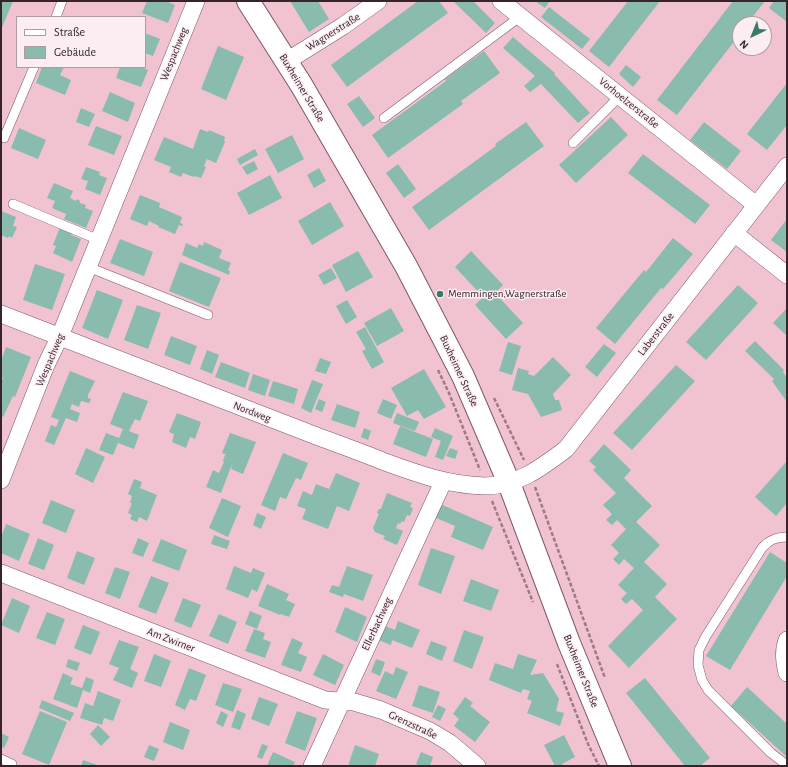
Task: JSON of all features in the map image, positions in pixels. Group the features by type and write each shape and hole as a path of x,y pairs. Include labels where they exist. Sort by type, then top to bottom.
{"main road":[{"name":"Buxheimer Straße","path":"248,1 287,61 406,266 463,376 508,483 569,643 620,766"}],"street":[{"name":"Wespachweg","path":"1,480 46,365 60,336 196,1"},
{"name":"Wagnerstraße","path":"287,61 360,15 378,1"},
{"name":"Vorhoelzerstraße","path":"501,1 756,205"},
{"name":"Laberstraße","path":"508,483 519,480 536,471 566,450 787,166"},
{"path":"734,233 787,275"},
{"name":"Nordweg","path":"1,314 251,412 443,482 486,486 508,483"},
{"name":"Ellerbachweg","path":"312,766 443,482"},
{"name":"Am Zwirner","path":"1,573 325,700 342,700"},
{"path":"787,640 784,647 784,662 787,673"},
{"name":"Grenzstraße","path":"342,700 381,710 430,731 450,743 477,766"}],"lane":[{"path":"56,16 62,1"},
{"path":"384,118 520,16"},
{"path":"1,136 4,138 34,68"},
{"path":"573,143 620,96"},
{"path":"12,204 99,240"},
{"path":"88,267 208,315"},
{"path":"787,537 771,540 762,548 701,645 699,650 698,665 702,680 713,696 771,753 787,765"},
{"path":"1,759 12,764 11,766"}],"path":[{"path":"437,369 467,438"},
{"path":"545,509 607,685"}],"building":[{"path":"1,1 13,1 1,30"},
{"path":"147,1 166,1 175,5 168,23 142,13"},
{"path":"290,1 318,1 329,19 309,32"},
{"path":"418,1 439,1 448,13 347,87 331,65"},
{"path":"473,1 495,23 486,33 454,2"},
{"path":"535,1 550,1 545,8"},
{"path":"628,1 660,1 609,67 589,51"},
{"path":"733,1 765,1 753,16 732,16 732,44 677,115 657,100"},
{"path":"774,1 787,2 787,22 769,8"},
{"path":"549,7 590,39 582,49 541,17"},
{"path":"146,33 160,39 153,56 146,53"},
{"path":"513,37 555,73 554,74 590,113 578,123 541,84 530,92 524,86 535,76 503,48"},
{"path":"218,46 244,57 226,100 201,89"},
{"path":"484,51 500,73 461,101 463,104 388,158 372,135"},
{"path":"626,65 641,77 633,87 619,74"},
{"path":"42,68 64,68 60,75 71,80 65,95 36,83"},
{"path":"120,68 143,68 148,70 141,87 116,78"},
{"path":"787,83 787,125 767,150 747,134"},
{"path":"110,92 135,103 128,122 102,111"},
{"path":"359,96 375,118 363,127 347,104"},
{"path":"81,108 95,114 89,127 76,122"},
{"path":"611,117 628,135 576,183 559,165"},
{"path":"526,122 544,146 429,230 412,207 496,146 495,144"},
{"path":"704,122 741,151 727,169 690,140"},
{"path":"96,126 122,136 114,155 88,145"},
{"path":"19,128 46,140 38,159 11,148"},
{"path":"200,129 208,132 209,130 225,137 225,142 216,163 207,159 204,166 206,167 201,178 183,173 181,177 169,172 171,167 154,160 164,137 193,149"},
{"path":"292,135 304,159 278,173 265,149"},
{"path":"255,149 258,155 240,165 237,159"},
{"path":"643,154 710,205 695,224 628,173"},
{"path":"254,161 258,169 247,175 242,167"},
{"path":"398,164 416,189 404,198 386,173"},
{"path":"86,167 100,172 99,175 107,178 100,195 85,189 88,181 81,179"},
{"path":"319,168 326,181 314,188 307,175"},
{"path":"270,175 282,198 249,215 237,193"},
{"path":"54,183 73,191 70,198 76,201 77,199 80,203 86,205 85,208 93,211 86,228 64,219 66,214 52,208 55,201 47,198"},
{"path":"140,195 160,203 159,207 182,217 180,223 183,224 182,226 179,225 175,234 158,227 159,226 149,221 147,226 130,219"},
{"path":"330,202 344,226 312,245 298,221"},
{"path":"1,211 16,217 13,226 17,227 12,238 1,235"},
{"path":"787,219 787,252 771,240"},
{"path":"60,227 72,232 71,235 81,239 72,262 53,253 56,246 53,245"},
{"path":"673,238 693,254 663,289 661,288 615,344 596,328 644,270 646,272"},
{"path":"120,239 153,252 144,276 110,263"},
{"path":"204,242 222,250 219,258 231,263 228,270 230,271 229,275 182,255 186,243 197,248 199,244 203,246"},
{"path":"358,251 373,277 346,292 332,265"},
{"path":"471,251 503,285 495,293 523,323 506,339 475,305 483,297 455,267"},
{"path":"180,262 221,278 209,307 169,291"},
{"path":"35,264 65,274 52,310 23,300"},
{"path":"331,268 337,278 324,285 318,275"},
{"path":"738,285 758,303 706,360 686,342"},
{"path":"97,290 123,300 108,339 82,328"},
{"path":"347,300 357,317 346,324 336,306"},
{"path":"137,305 161,313 148,349 124,340"},
{"path":"391,308 404,331 377,346 364,323"},
{"path":"787,308 787,336 773,323"},
{"path":"365,327 384,362 372,369 362,351 366,349 356,332"},
{"path":"171,336 197,346 190,365 164,355"},
{"path":"755,341 784,370 783,372 787,378 787,402 772,381 774,379 745,351"},
{"path":"508,342 521,346 512,375 499,371"},
{"path":"604,344 616,353 597,377 585,367"},
{"path":"6,347 31,357 15,397 13,396 3,417 1,416 1,383 3,378 1,377 1,361"},
{"path":"207,350 219,355 212,374 200,369"},
{"path":"553,357 571,375 553,394 555,400 559,400 562,410 541,417 528,394 512,390 518,368 529,371 528,374 534,376"},
{"path":"320,358 331,362 326,374 315,371"},
{"path":"221,362 250,373 245,388 215,377"},
{"path":"676,365 695,381 632,450 613,433"},
{"path":"424,369 446,407 424,419 418,410 407,416 391,388"},
{"path":"70,371 95,381 88,395 88,398 91,399 89,403 81,401 79,407 72,404 73,401 70,409 80,413 77,422 66,418 54,445 45,441 51,425 56,427 59,420 51,417"},
{"path":"253,374 270,380 265,396 248,390"},
{"path":"312,380 323,384 311,413 301,408"},
{"path":"273,381 298,389 294,404 268,396"},
{"path":"123,392 148,401 140,421 135,419 129,431 139,435 134,449 118,443 113,455 99,450 106,433 119,438 123,429 110,424"},
{"path":"319,399 326,402 322,412 315,409"},
{"path":"383,399 397,405 391,419 377,413"},
{"path":"337,404 360,412 355,428 331,420"},
{"path":"177,413 201,422 195,439 190,437 186,448 172,442 174,434 169,432"},
{"path":"397,413 419,422 415,431 393,423"},
{"path":"400,426 433,439 426,457 393,444"},
{"path":"364,428 371,431 368,440 361,437"},
{"path":"435,428 453,436 443,460 435,457 441,441 431,437"},
{"path":"230,433 256,442 243,474 231,469 232,464 221,493 206,487 213,470 219,473 224,462 225,455 227,455 222,453"},
{"path":"604,444 631,470 624,478 652,506 636,522 660,545 644,562 667,584 655,597 677,619 629,668 608,646 643,610 632,599 626,604 621,599 627,593 618,585 634,568 624,559 619,565 613,559 619,553 611,545 626,529 617,520 612,525 606,520 612,514 603,505 616,493 593,470 596,467 589,461"},
{"path":"86,448 105,457 93,483 75,474"},
{"path":"450,448 458,451 455,459 446,456"},
{"path":"283,453 308,463 301,480 296,478 286,499 280,497 275,511 261,505"},
{"path":"787,461 787,503 776,516 755,497"},
{"path":"336,473 360,483 349,511 337,506 328,529 302,519 306,509 297,506 303,491 312,495 316,484 329,489"},
{"path":"134,479 142,482 140,488 157,495 147,521 139,517 137,522 130,519 132,515 128,513 132,503 130,503 132,496 128,494"},
{"path":"387,493 412,503 410,507 413,508 410,516 407,515 404,522 402,521 400,524 398,523 396,528 403,531 397,545 383,539 385,536 375,532 373,528 379,514 377,513 379,509 381,509"},
{"path":"222,498 241,506 228,537 209,528"},
{"path":"51,500 75,510 66,533 42,523"},
{"path":"440,504 493,527 483,550 451,537 455,526 434,517"},
{"path":"257,513 266,517 261,529 253,525"},
{"path":"6,524 30,534 19,561 1,553 1,538"},
{"path":"214,535 230,541 227,549 211,544"},
{"path":"38,538 54,545 44,570 28,564"},
{"path":"138,538 149,543 143,557 132,553"},
{"path":"161,539 187,550 179,571 152,561"},
{"path":"431,548 455,556 441,594 418,585"},
{"path":"77,551 95,558 84,585 67,578"},
{"path":"770,552 787,563 787,576 730,670 706,656"},
{"path":"234,566 251,573 253,568 265,573 257,592 252,589 248,598 226,589"},
{"path":"347,566 373,575 363,601 344,594 343,597 329,592 332,585 339,587"},
{"path":"115,567 130,572 120,599 105,593"},
{"path":"151,576 169,583 156,614 138,607"},
{"path":"471,579 499,590 491,611 463,601"},
{"path":"267,584 289,594 286,600 295,604 289,617 258,606"},
{"path":"12,598 30,606 19,633 1,625"},
{"path":"183,598 201,605 191,628 174,621"},
{"path":"345,607 367,617 357,642 335,632"},
{"path":"250,611 262,616 257,629 245,624"},
{"path":"47,612 65,619 55,645 36,638"},
{"path":"219,614 237,622 228,644 209,636"},
{"path":"398,621 420,630 412,648 392,640 391,645 378,640 383,625 395,630"},
{"path":"83,625 100,632 91,655 74,648"},
{"path":"254,629 265,633 263,639 271,642 265,658 245,651"},
{"path":"464,630 484,637 472,669 453,661"},
{"path":"292,638 303,643 298,653 307,657 301,672 281,665"},
{"path":"119,640 139,647 130,669 138,673 132,688 113,680 119,668 109,664"},
{"path":"431,641 447,647 442,661 426,654"},
{"path":"154,654 171,661 161,687 144,681"},
{"path":"323,654 344,665 335,685 313,675"},
{"path":"518,654 537,660 530,675 543,673 559,699 556,711 564,713 560,726 527,713 532,701 527,699 530,691 523,689 521,693 489,680 495,663 513,669"},
{"path":"68,659 80,663 77,671 66,667"},
{"path":"376,659 385,662 380,676 371,672"},
{"path":"396,667 408,672 396,699 376,691 385,671 393,675"},
{"path":"189,668 206,675 196,701 190,699 185,710 175,705"},
{"path":"63,673 73,678 70,684 82,688 86,677 94,680 90,693 83,690 77,708 53,699"},
{"path":"645,678 710,758 700,766 685,766 626,693"},
{"path":"223,683 242,689 233,712 215,705"},
{"path":"419,685 440,692 433,713 412,706"},
{"path":"747,687 787,724 787,757 731,706"},
{"path":"98,691 121,700 113,721 104,718 102,725 80,718 85,703 93,706"},
{"path":"259,697 278,704 269,726 251,719"},
{"path":"465,697 473,703 470,706 490,722 475,742 454,726 459,719 453,714"},
{"path":"42,700 74,713 70,721 39,708"},
{"path":"438,705 446,709 440,721 432,717"},
{"path":"237,710 246,714 240,730 231,727"},
{"path":"40,711 67,722 49,765 22,754"},
{"path":"221,711 228,715 223,727 216,723"},
{"path":"297,711 317,718 305,751 285,743"},
{"path":"170,722 190,730 183,750 163,742"},
{"path":"98,725 110,737 101,746 90,734"},
{"path":"1,733 9,737 4,748 1,746"},
{"path":"564,735 575,757 562,764 563,766 555,766 544,745"},
{"path":"262,744 268,746 262,759 257,757"},
{"path":"149,745 159,749 154,761 144,757"},
{"path":"355,745 379,754 375,766 348,766"},
{"path":"273,752 295,762 293,766 267,766"},
{"path":"421,752 433,757 430,766 421,766 416,764"},
{"path":"83,760 100,766 81,766"}],"place":[{"name":"Memmingen,Wagnerstraße","path":"440,294"}]}
